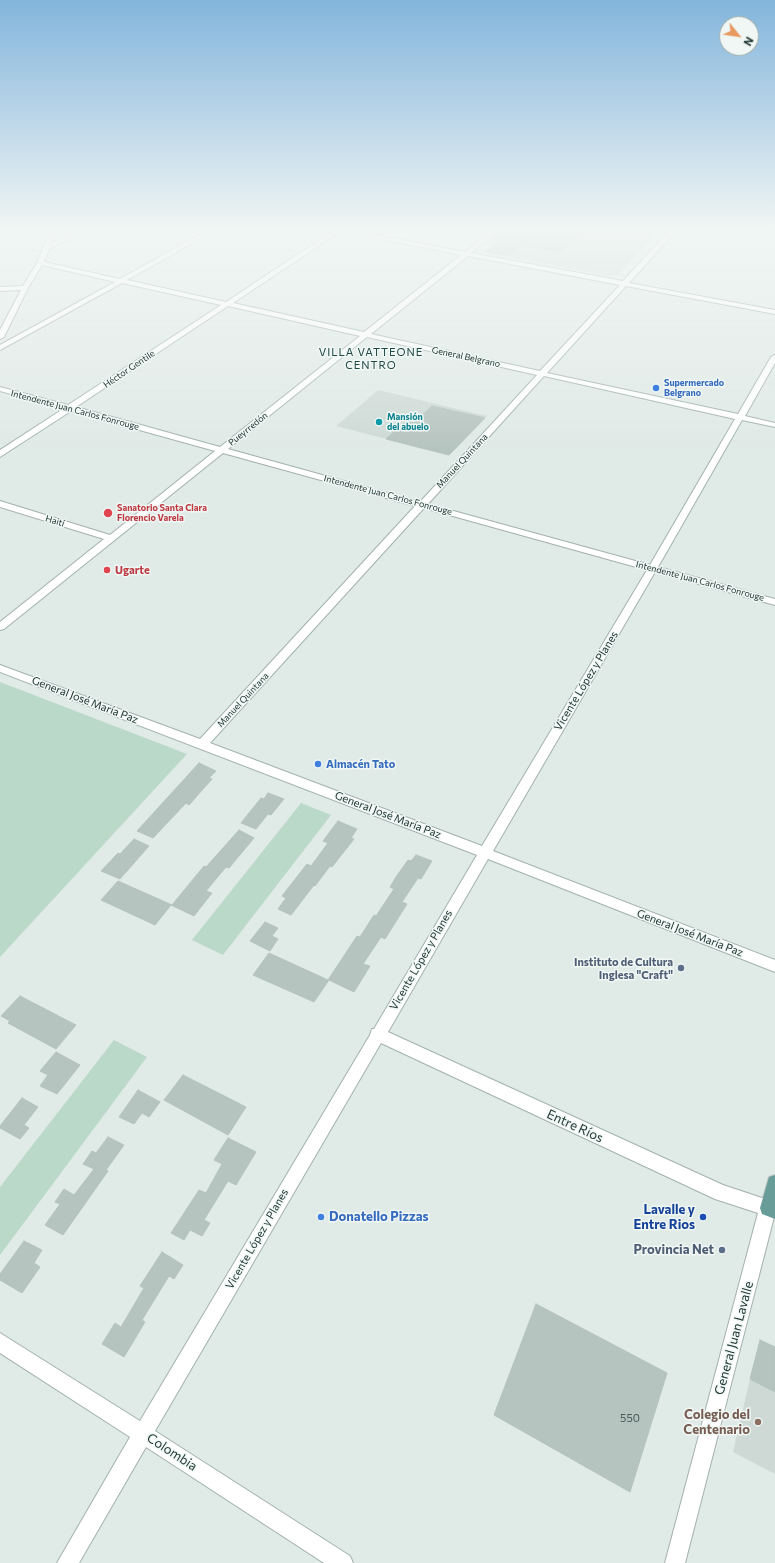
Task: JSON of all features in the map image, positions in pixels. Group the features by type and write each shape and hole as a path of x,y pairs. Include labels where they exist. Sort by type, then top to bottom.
{"main road":[{"name":"General Juan Lavalle","path":"772,1209 775,1183"}],"street":[{"path":"0,337 17,304"},
{"path":"0,348 80,304"},
{"name":"General Belgrano","path":"226,304 775,425"},
{"name":"Héctor Gentile","path":"0,454 226,304"},
{"name":"Pueyrredón","path":"0,627 405,304"},
{"name":"Manuel Quintana","path":"202,744 607,304"},
{"path":"732,304 775,312"},
{"name":"Vicente López y Planes","path":"67,1563 484,852 653,568 775,357"},
{"name":"Intendente Juan Carlos Fonrouge","path":"0,389 775,602"},
{"name":"Haití","path":"0,504 111,538"},
{"name":"General José María Paz","path":"0,668 484,852 775,966"},
{"name":"Entre Ríos","path":"377,1034 721,1193 772,1209"},
{"name":"General Juan Lavalle","path":"675,1563 772,1209"},
{"name":"Colombia","path":"0,1342 343,1563"}],"shaded area":[{"path":"378,390 487,416 449,455 336,426"},
{"name":"Colegio del Centenario","path":"750,1379 775,1392 775,1474 733,1452"}],"green space":[{"path":"0,682 187,754 0,957"},
{"path":"301,803 331,815 223,955 192,940"},
{"path":"114,1040 147,1057 0,1255 0,1187"}],"building":[{"path":"432,406 485,418 449,455 386,439 406,421 414,423"},
{"path":"199,763 216,771 209,778 212,779 189,805 186,803 153,838 137,831"},
{"path":"268,793 284,799 271,815 268,814 256,829 241,823 261,798 264,799"},
{"path":"338,821 357,829 351,838 354,839 332,867 330,866 315,886 314,885 291,915 278,909 286,898 282,896 307,864 311,866 328,843 323,841"},
{"path":"239,830 254,838 229,868 226,867 206,891 212,893 194,916 171,905 155,925 101,900 118,881 172,905 204,866 206,867"},
{"path":"134,839 149,846 120,879 101,871 118,853 120,854"},
{"path":"416,855 432,861 421,879 418,878 402,902 407,904 385,939 381,937 363,964 370,966 354,992 329,980 314,1002 253,975 269,953 328,980 357,936 360,937 374,915 376,916 394,889 390,887 396,877 408,860 411,861"},
{"path":"265,922 278,928 272,936 278,939 270,951 250,941"},
{"path":"20,996 76,1025 56,1049 8,1023 10,1021 1,1016"},
{"path":"56,1052 80,1065 57,1094 40,1086 48,1075 40,1071"},
{"path":"183,1075 246,1107 228,1135 164,1100"},
{"path":"138,1090 160,1102 149,1117 142,1113 134,1124 119,1117"},
{"path":"22,1098 38,1107 24,1125 29,1128 20,1139 0,1128 0,1126"},
{"path":"108,1137 124,1145 106,1170 108,1171 63,1235 45,1225 60,1204 55,1202 64,1189 74,1195 94,1169 83,1164 92,1151 96,1153"},
{"path":"228,1138 256,1152 236,1185 228,1181 204,1220 210,1223 202,1236 190,1230 184,1240 171,1233 199,1190 206,1193 222,1164 214,1160"},
{"path":"24,1241 42,1250 34,1263 40,1267 22,1293 0,1280 0,1274"},
{"path":"162,1252 183,1265 174,1279 169,1276 142,1320 145,1322 124,1357 102,1344 115,1323 121,1327 144,1288 140,1286"},
{"path":"536,1304 667,1373 630,1492 494,1415"},
{"path":"760,1340 775,1347 775,1392 750,1379"}],"place":[{"name":"Supermercado Belgrano","path":"656,388"},
{"name":"Mansión del abuelo","path":"379,422"},
{"name":"Sanatorio Santa Clara Florencio Varela","path":"108,513"},
{"name":"Ugarte","path":"107,570"},
{"name":"Almacén Tato","path":"318,764"},
{"name":"Instituto de Cultura Inglesa \"Craft\"","path":"681,968"},
{"name":"Donatello Pizzas","path":"321,1217"},
{"name":"Lavalle y Entre Rios","path":"703,1217"},
{"name":"Provincia Net","path":"722,1250"},
{"name":"Colegio del Centenario","path":"758,1422"}],"district":[{"name":"VILLA VATTEONE CENTRO","path":"371,358"}]}
